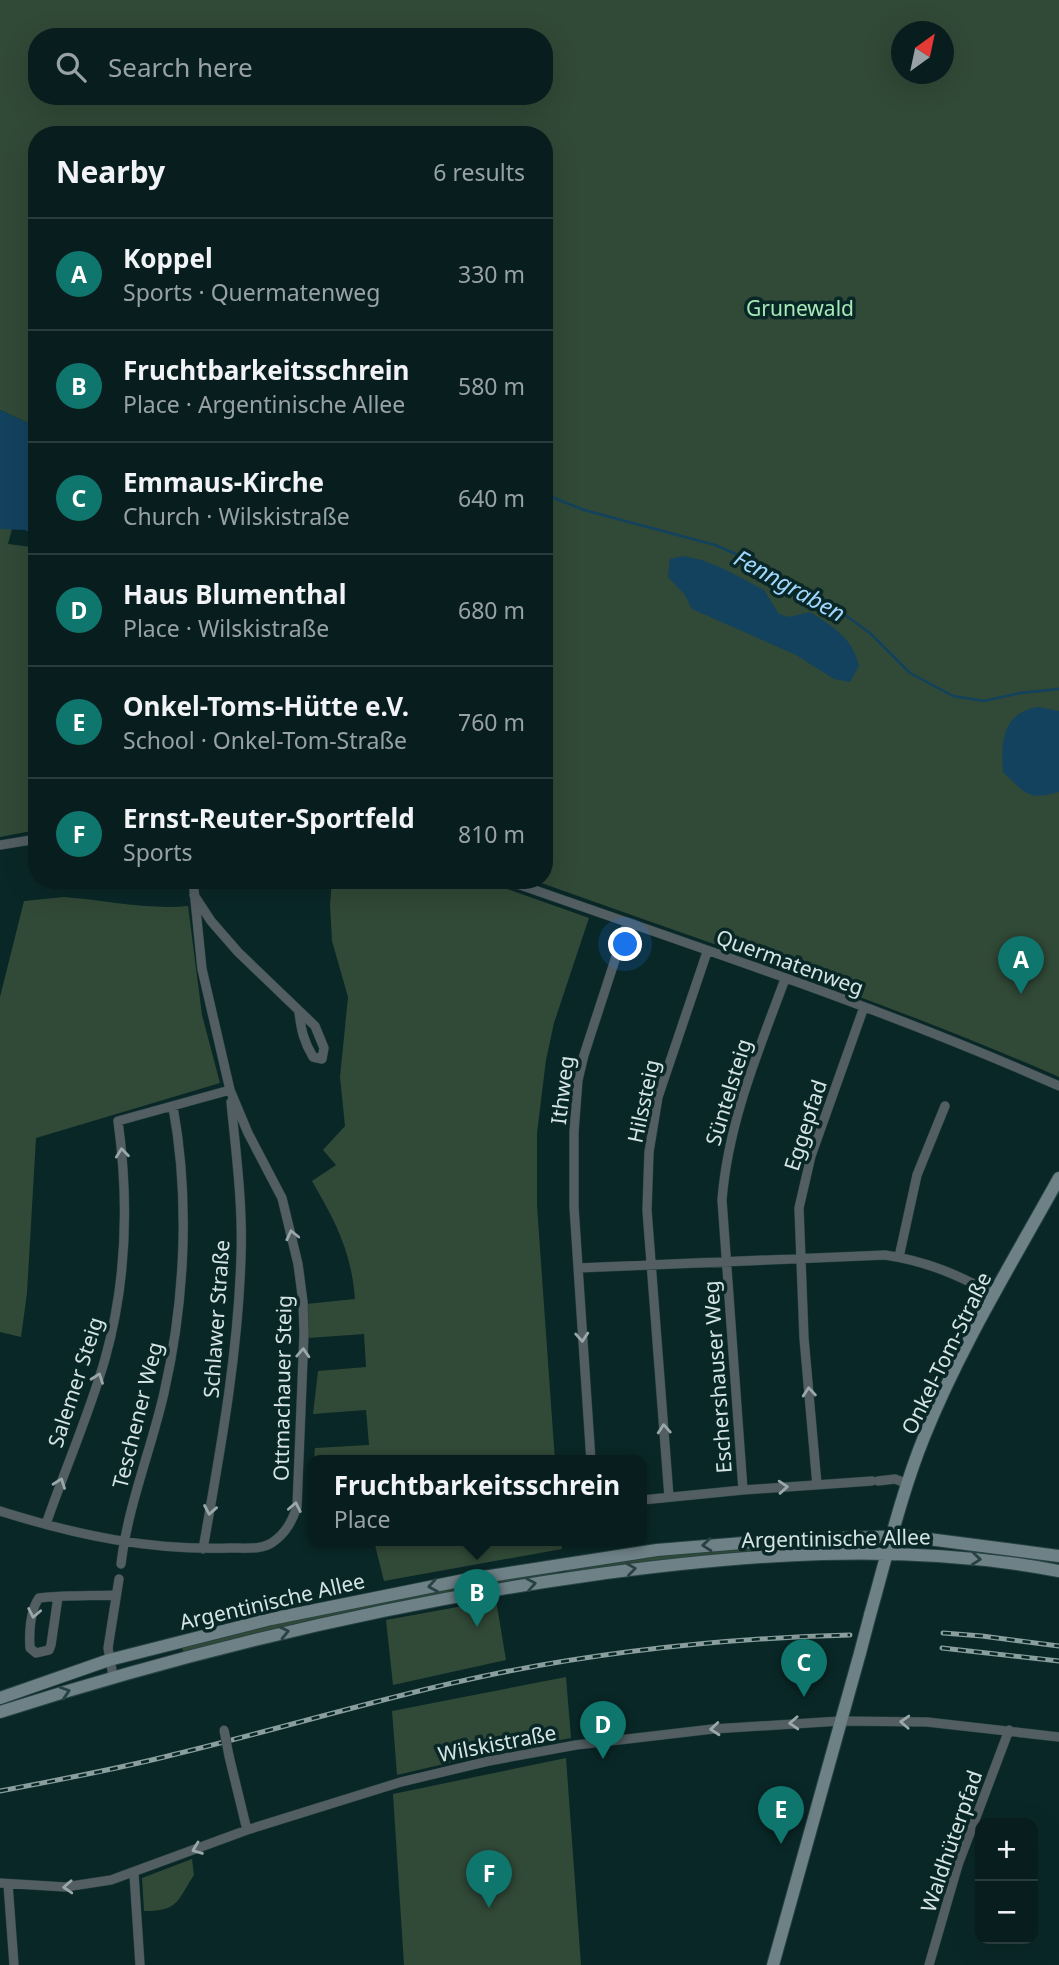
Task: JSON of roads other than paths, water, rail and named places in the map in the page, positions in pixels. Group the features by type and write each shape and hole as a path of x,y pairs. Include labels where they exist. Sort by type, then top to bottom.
{"main road":[{"name":"Onkel-Tom-Straße","path":"840,1721 908,1483 945,1388 1059,1178"},
{"name":"Argentinische Allee","path":"0,1698 109,1660 271,1619 402,1591 526,1569 700,1546 892,1536 1059,1556"},
{"name":"Argentinische Allee","path":"0,1712 113,1676 289,1631 540,1582 721,1559 887,1553 995,1560 1059,1571"},
{"path":"773,1965 840,1721"}],"street":[{"path":"0,845 28,840"},
{"name":"Ottmachauer Steig","path":"193,889 202,969 230,1090 248,1133 282,1198 294,1242 303,1302 302,1410 297,1507 292,1523 273,1542 259,1547 203,1549"},
{"name":"Quermatenweg","path":"531,889 864,1007 1059,1086"},
{"path":"193,893 223,935 319,1032 324,1048 322,1059 313,1057 306,1045 299,1012"},
{"name":"Ithweg","path":"578,1268 572,1181 578,1080 590,1030 627,923"},
{"name":"Hilssteig","path":"652,1265 647,1210 649,1152 658,1097 707,952"},
{"name":"Süntelsteig","path":"726,1261 722,1200 728,1148 744,1092 785,979"},
{"name":"Eggepfad","path":"800,1258 798,1222 804,1181 864,1007"},
{"path":"173,1107 230,1090"},
{"name":"Schlawer Straße","path":"203,1549 223,1442 237,1330 241,1255 239,1186 230,1090"},
{"path":"899,1257 917,1175 945,1106"},
{"name":"Salemer Steig","path":"46,1524 104,1360 116,1307 125,1223 123,1157 118,1121 173,1107"},
{"name":"Teschener Weg","path":"121,1564 134,1494 164,1395 177,1323 183,1215 173,1107"},
{"name":"Eschershauser Weg","path":"578,1268 869,1255 899,1257 947,1270 995,1295"},
{"path":"800,1258 817,1485"},
{"name":"Eschershauser Weg","path":"726,1261 743,1490"},
{"path":"652,1265 669,1497"},
{"path":"578,1268 591,1455"},
{"name":"Eschershauser Weg","path":"647,1499 895,1479 908,1483"},
{"path":"0,1511 123,1543 203,1549"},
{"path":"113,1676 108,1648 119,1579"},
{"path":"58,1597 51,1645 49,1650 36,1653 30,1648 36,1601 39,1598 58,1597 116,1595"},
{"name":"Wilskistraße","path":"4,1883 44,1887 82,1886 134,1874 247,1830 401,1782 489,1761 576,1745 713,1729 840,1721 927,1723 1059,1737"},
{"path":"224,1730 247,1830"},
{"name":"Waldhüterpfad","path":"929,1965 958,1864 1009,1730"},
{"path":"134,1874 140,1965"},
{"path":"4,1883 14,1965"}],"water":[{"path":"0,410 28,423 28,532 0,529"},
{"path":"683,556 724,569 764,590 779,614 789,617 810,612 834,628 852,648 859,666 850,682 834,679 796,655 692,609 685,595 668,577 670,559"},
{"path":"1039,707 1059,711 1059,792 1040,796 1027,793 1017,785 1003,772 1002,761 1006,730 1011,722 1017,715"}],"waterway":[{"name":"Fenngraben","path":"553,498 584,510 715,545 750,560 776,580 816,594 870,633 910,673 953,696 984,701 1020,693 1059,689"}],"railway":[{"path":"943,1633 1059,1646"},
{"path":"0,1791 132,1765 418,1691 499,1673 674,1646 850,1635"},
{"path":"942,1648 1059,1661"}],"place":[{"name":"Koppel","path":"1021,994"},
{"name":"Fruchtbarkeitsschrein","path":"477,1627"},
{"name":"Emmaus-Kirche","path":"804,1697"},
{"name":"Haus Blumenthal","path":"603,1759"},
{"name":"Onkel-Toms-Hütte e.V.","path":"781,1844"},
{"name":"Ernst-Reuter-Sportfeld","path":"489,1908"}],"park label":[{"name":"Grunewald","path":"800,308"}]}
